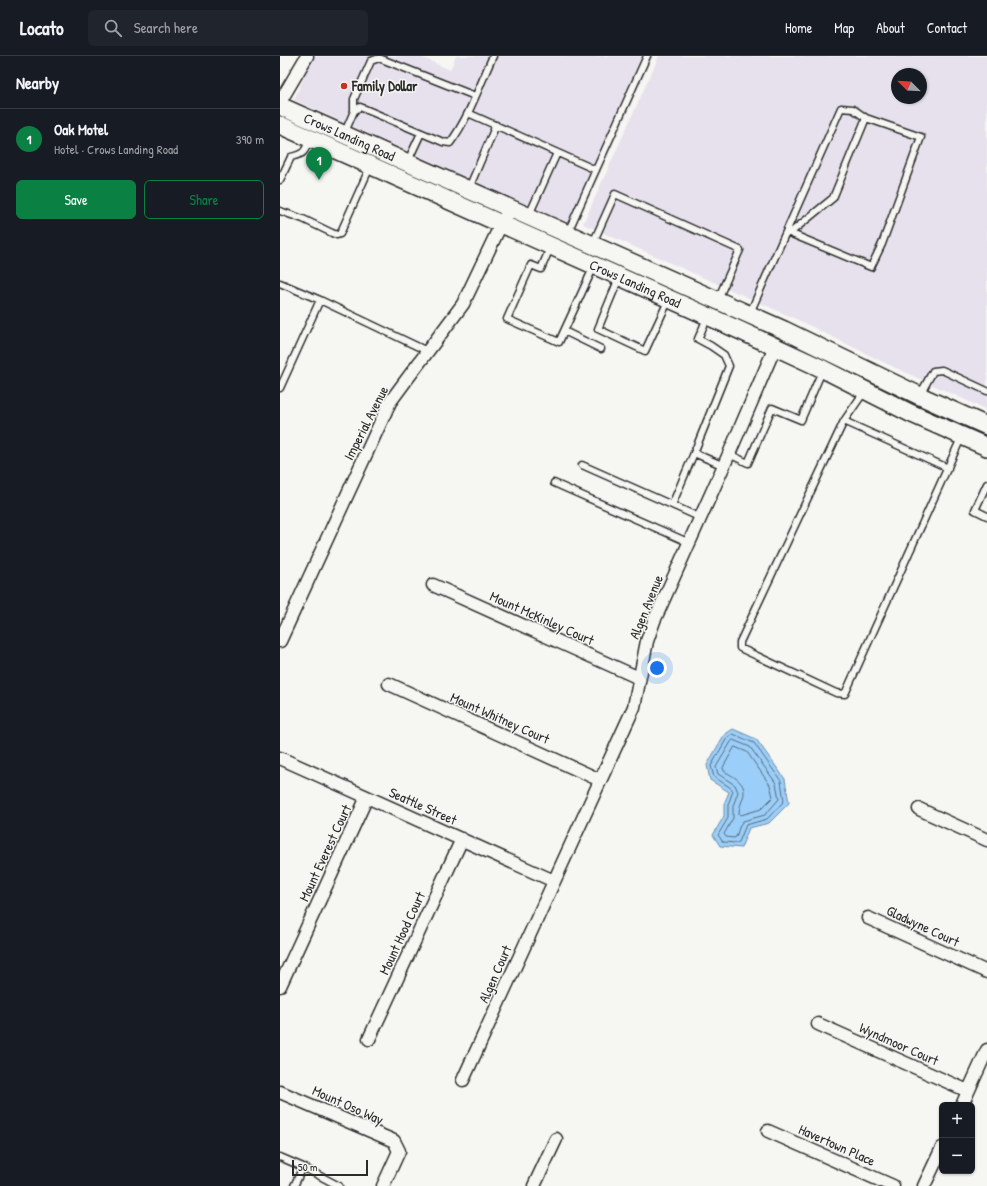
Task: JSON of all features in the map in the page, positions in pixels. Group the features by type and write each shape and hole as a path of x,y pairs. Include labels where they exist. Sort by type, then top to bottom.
{"main road":[{"name":"Crows Landing Road","path":"280,106 749,314 920,396 987,426"},
{"path":"281,129 288,122 292,121 337,136 344,134"},
{"name":"Crows Landing Road","path":"281,129 310,139 370,165 708,316 823,369 987,448"},
{"path":"387,173 411,175 460,192 468,189"},
{"path":"648,289 666,288 733,315 749,314"},
{"path":"775,347 780,343 791,343 832,359 842,358"},
{"path":"962,436 967,431 974,431 987,435"}],"street":[{"path":"280,102 307,56"},
{"name":"Imperial Avenue","path":"280,641 390,402 463,304 509,208"},
{"name":"Algen Avenue","path":"554,881 634,707 647,641 654,621 690,543 775,347"},
{"name":"Mount McKinley Court","path":"433,585 639,678"},
{"name":"Mount Whitney Court","path":"389,684 600,780"},
{"name":"Seattle Street","path":"280,758 554,881"},
{"name":"Mount Everest Court","path":"280,986 366,797"},
{"path":"919,809 987,840"},
{"name":"Mount Hood Court","path":"369,1039 462,839"},
{"name":"Algen Court","path":"463,1080 554,881"},
{"name":"Gladwyne Court","path":"868,918 987,972"},
{"name":"Wyndmoor Court","path":"818,1024 968,1092"},
{"path":"963,1102 987,1050"},
{"name":"Mount Oso Way","path":"280,1092 394,1141 399,1151 383,1186"},
{"name":"Havertown Place","path":"768,1131 893,1186"},
{"path":"534,1186 556,1139"},
{"path":"924,1186 939,1154"}],"lane":[{"path":"354,111 360,108 443,142 450,143 456,136 468,112 493,56"},
{"path":"567,233 647,56"},
{"path":"344,134 354,111 354,99 371,61 379,58 475,96"},
{"path":"749,314 788,232 841,108 853,109 866,118 921,137 882,244 871,267 788,232"},
{"path":"468,112 596,170"},
{"path":"788,232 832,198 866,118"},
{"path":"468,189 496,125"},
{"path":"407,162 421,133"},
{"path":"280,180 291,157 300,155 304,152 310,139"},
{"path":"529,216 557,153"},
{"path":"280,211 337,235 340,234 370,165"},
{"path":"593,245 615,194 740,250 717,300"},
{"path":"551,246 541,269 531,265 507,319 559,342 594,265"},
{"path":"619,276 598,329 645,351 669,299"},
{"path":"280,283 320,300 427,352"},
{"path":"280,388 320,300"},
{"path":"672,505 730,366 724,355 698,339 708,316"},
{"path":"564,332 601,349"},
{"path":"729,454 748,463 772,408 801,420 823,369"},
{"path":"920,396 933,370 942,370 987,391"},
{"path":"865,390 844,421 740,642 740,648 836,693 845,694 962,436"},
{"path":"844,421 948,468"},
{"path":"694,453 724,466"},
{"path":"582,465 701,518"},
{"path":"554,484 690,543"},
{"path":"987,484 975,510 987,516"},
{"path":"280,1156 339,1186"},
{"path":"294,1186 303,1167"}],"shaded area":[{"path":"313,56 419,56 450,70 456,56 653,56 576,227 294,100"},
{"path":"659,56 987,56 987,410 883,362 796,319 583,224"}],"water":[{"path":"733,729 756,739 785,779 789,803 769,823 749,828 741,848 720,846 713,835 724,816 724,804 729,792 710,780 707,765 724,735"}],"place":[{"name":"Family Dollar","path":"344,86"},
{"name":"Oak Motel","path":"319,180"}]}
